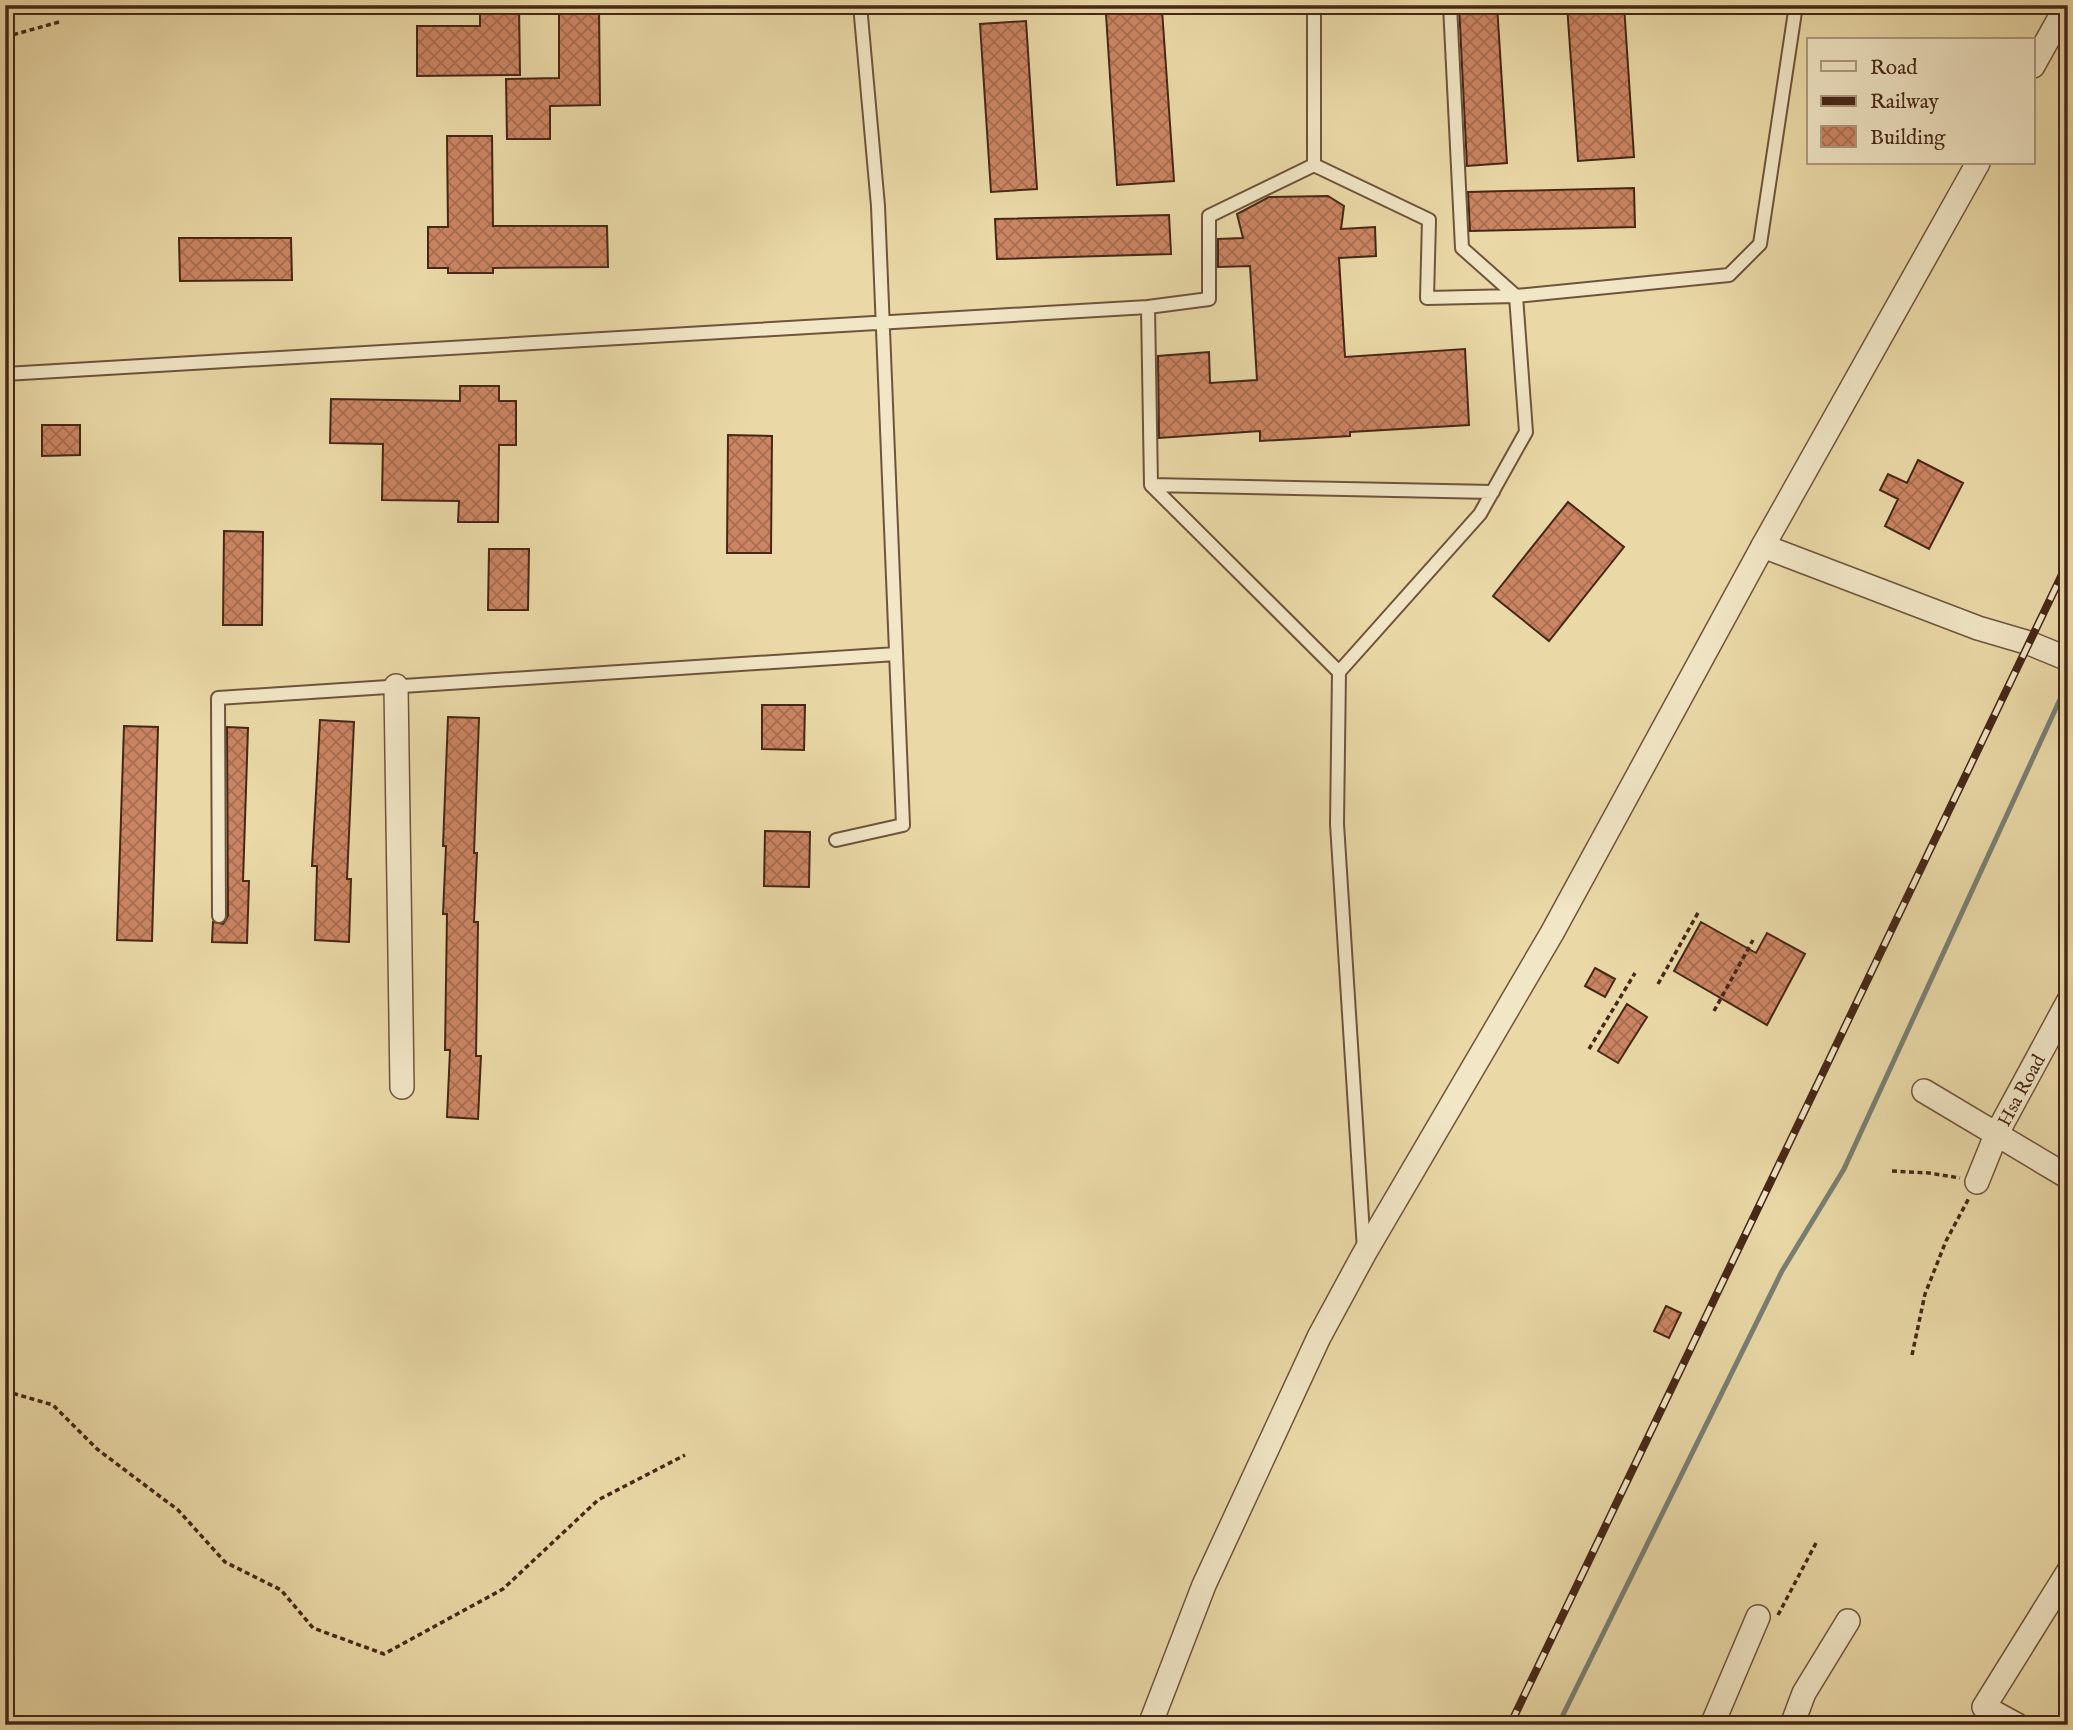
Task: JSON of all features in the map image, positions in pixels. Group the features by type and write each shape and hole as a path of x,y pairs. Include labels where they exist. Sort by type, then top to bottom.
{"street":[{"path":"2035,62 2067,5"},
{"path":"1150,1725 1204,1585 1319,1337 1364,1254 1552,933 1763,546 1977,164"},
{"path":"1763,546 2066,658"},
{"path":"396,687 402,1087"},
{"name":"Hsa Road","path":"1977,1182 1996,1135 2068,1002"},
{"path":"1924,1091 2068,1177"},
{"path":"2017,1725 1984,1707 2068,1572"},
{"path":"1712,1725 1758,1617"},
{"path":"1792,1725 1804,1693 1848,1620"}],"lane":[{"path":"836,840 903,825 877,205 860,5"},
{"path":"1314,5 1314,165"},
{"path":"1364,1254 1336,824 1339,672 1480,514 1526,432 1516,296 1462,248 1450,5"},
{"path":"1314,165 1429,220 1427,298 1516,296 1729,275 1760,244 1796,5"},
{"path":"5,374 1148,307 1209,299 1209,216 1314,165"},
{"path":"1148,307 1151,485 1339,672"},
{"path":"1151,485 1493,492"},
{"path":"219,916 218,698 896,654"}],"path":[{"path":"5,37 59,22"},
{"path":"1658,984 1699,911"},
{"path":"1714,1011 1753,940"},
{"path":"1589,1049 1635,973"},
{"path":"1892,1171 1929,1173 1977,1182 1946,1241 1925,1294 1912,1355"},
{"path":"5,1391 53,1405 97,1449 177,1510 225,1562 281,1590 313,1628 384,1654 503,1589 597,1500 685,1455"},
{"path":"1758,1617 1777,1615 1815,1543"}],"building":[{"path":"480,5 519,5 520,75 417,76 417,26 480,26"},
{"path":"559,5 599,5 600,105 550,106 550,139 507,139 506,79 559,78"},
{"path":"1459,5 1497,5 1507,163 1467,166"},
{"path":"1567,5 1624,5 1634,157 1578,161"},
{"path":"1162,10 1174,181 1117,185 1106,14"},
{"path":"1026,21 1037,189 991,192 980,24"},
{"path":"447,136 492,136 493,226 607,226 608,267 493,268 493,273 448,273 448,268 428,268 428,227 448,227"},
{"path":"1634,188 1635,227 1470,231 1468,192"},
{"path":"1328,196 1344,206 1341,229 1375,227 1376,256 1339,258 1345,357 1465,349 1469,425 1350,432 1350,436 1260,441 1260,431 1159,438 1158,356 1209,352 1210,383 1257,380 1250,266 1218,267 1218,239 1243,238 1237,214 1269,197"},
{"path":"1169,215 1171,254 997,259 995,219"},
{"path":"179,238 291,238 292,280 180,281"},
{"path":"460,386 499,386 499,401 516,401 516,445 499,445 498,522 458,522 459,501 382,500 383,444 330,443 331,399 460,401"},
{"path":"42,425 80,425 80,455 42,456"},
{"path":"728,435 772,436 771,553 727,553"},
{"path":"1918,460 1963,483 1929,549 1885,526 1898,499 1880,490 1888,474 1907,483"},
{"path":"1568,502 1624,547 1549,641 1493,596"},
{"path":"224,531 263,532 262,625 223,625"},
{"path":"489,549 529,549 528,610 488,610"},
{"path":"762,705 805,705 804,750 762,749"},
{"path":"448,717 479,718 474,853 477,853 474,922 478,922 476,1056 481,1056 478,1119 447,1117 450,1050 445,1050 447,914 443,914 446,846 443,846"},
{"path":"320,720 354,722 347,879 351,879 349,942 315,940 317,866 312,866"},
{"path":"124,726 158,727 152,941 117,940"},
{"path":"227,727 248,728 243,881 249,881 247,943 212,942 213,922 223,924 228,916"},
{"path":"765,831 810,832 809,887 764,886"},
{"path":"1701,922 1756,953 1767,933 1805,954 1767,1025 1674,971"},
{"path":"1595,968 1615,979 1605,997 1585,986"},
{"path":"1627,1004 1647,1017 1618,1063 1598,1051"},
{"path":"1666,1306 1681,1313 1669,1338 1654,1331"}],"waterway":[{"path":"1558,1725 1782,1271 1844,1169 2068,682"}],"railway":[{"path":"1510,1725 2068,562"}]}
